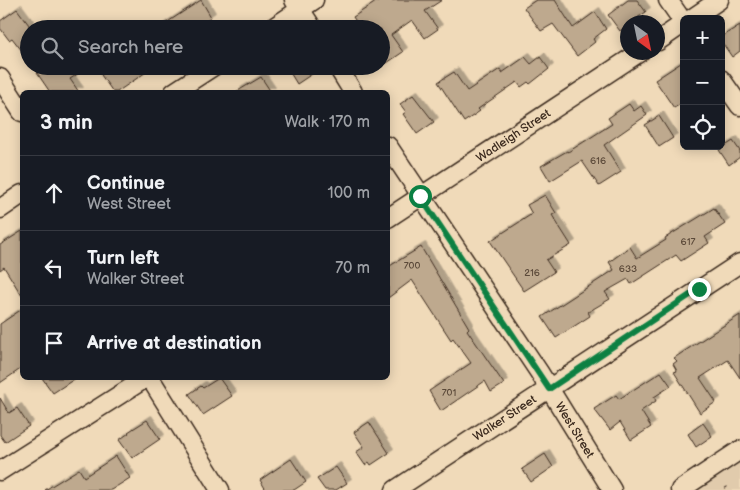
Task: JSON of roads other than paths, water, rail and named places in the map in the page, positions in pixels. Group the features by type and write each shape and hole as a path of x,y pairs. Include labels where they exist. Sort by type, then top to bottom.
{"street":[{"path":"668,0 680,17"},
{"path":"697,15 719,0"},
{"path":"282,20 303,3 309,20"},
{"path":"665,36 680,26"},
{"name":"Wadleigh Street","path":"390,217 628,60"},
{"path":"177,90 200,75"},
{"path":"342,75 352,90"},
{"path":"0,78 20,109"},
{"path":"725,85 740,106"},
{"name":"West Street","path":"390,149 549,389 612,490"},
{"path":"0,209 20,195"},
{"name":"Walker Street","path":"395,490 740,263"},
{"path":"0,471 143,380"},
{"path":"151,380 220,490"},
{"path":"680,490 740,450"}]}
